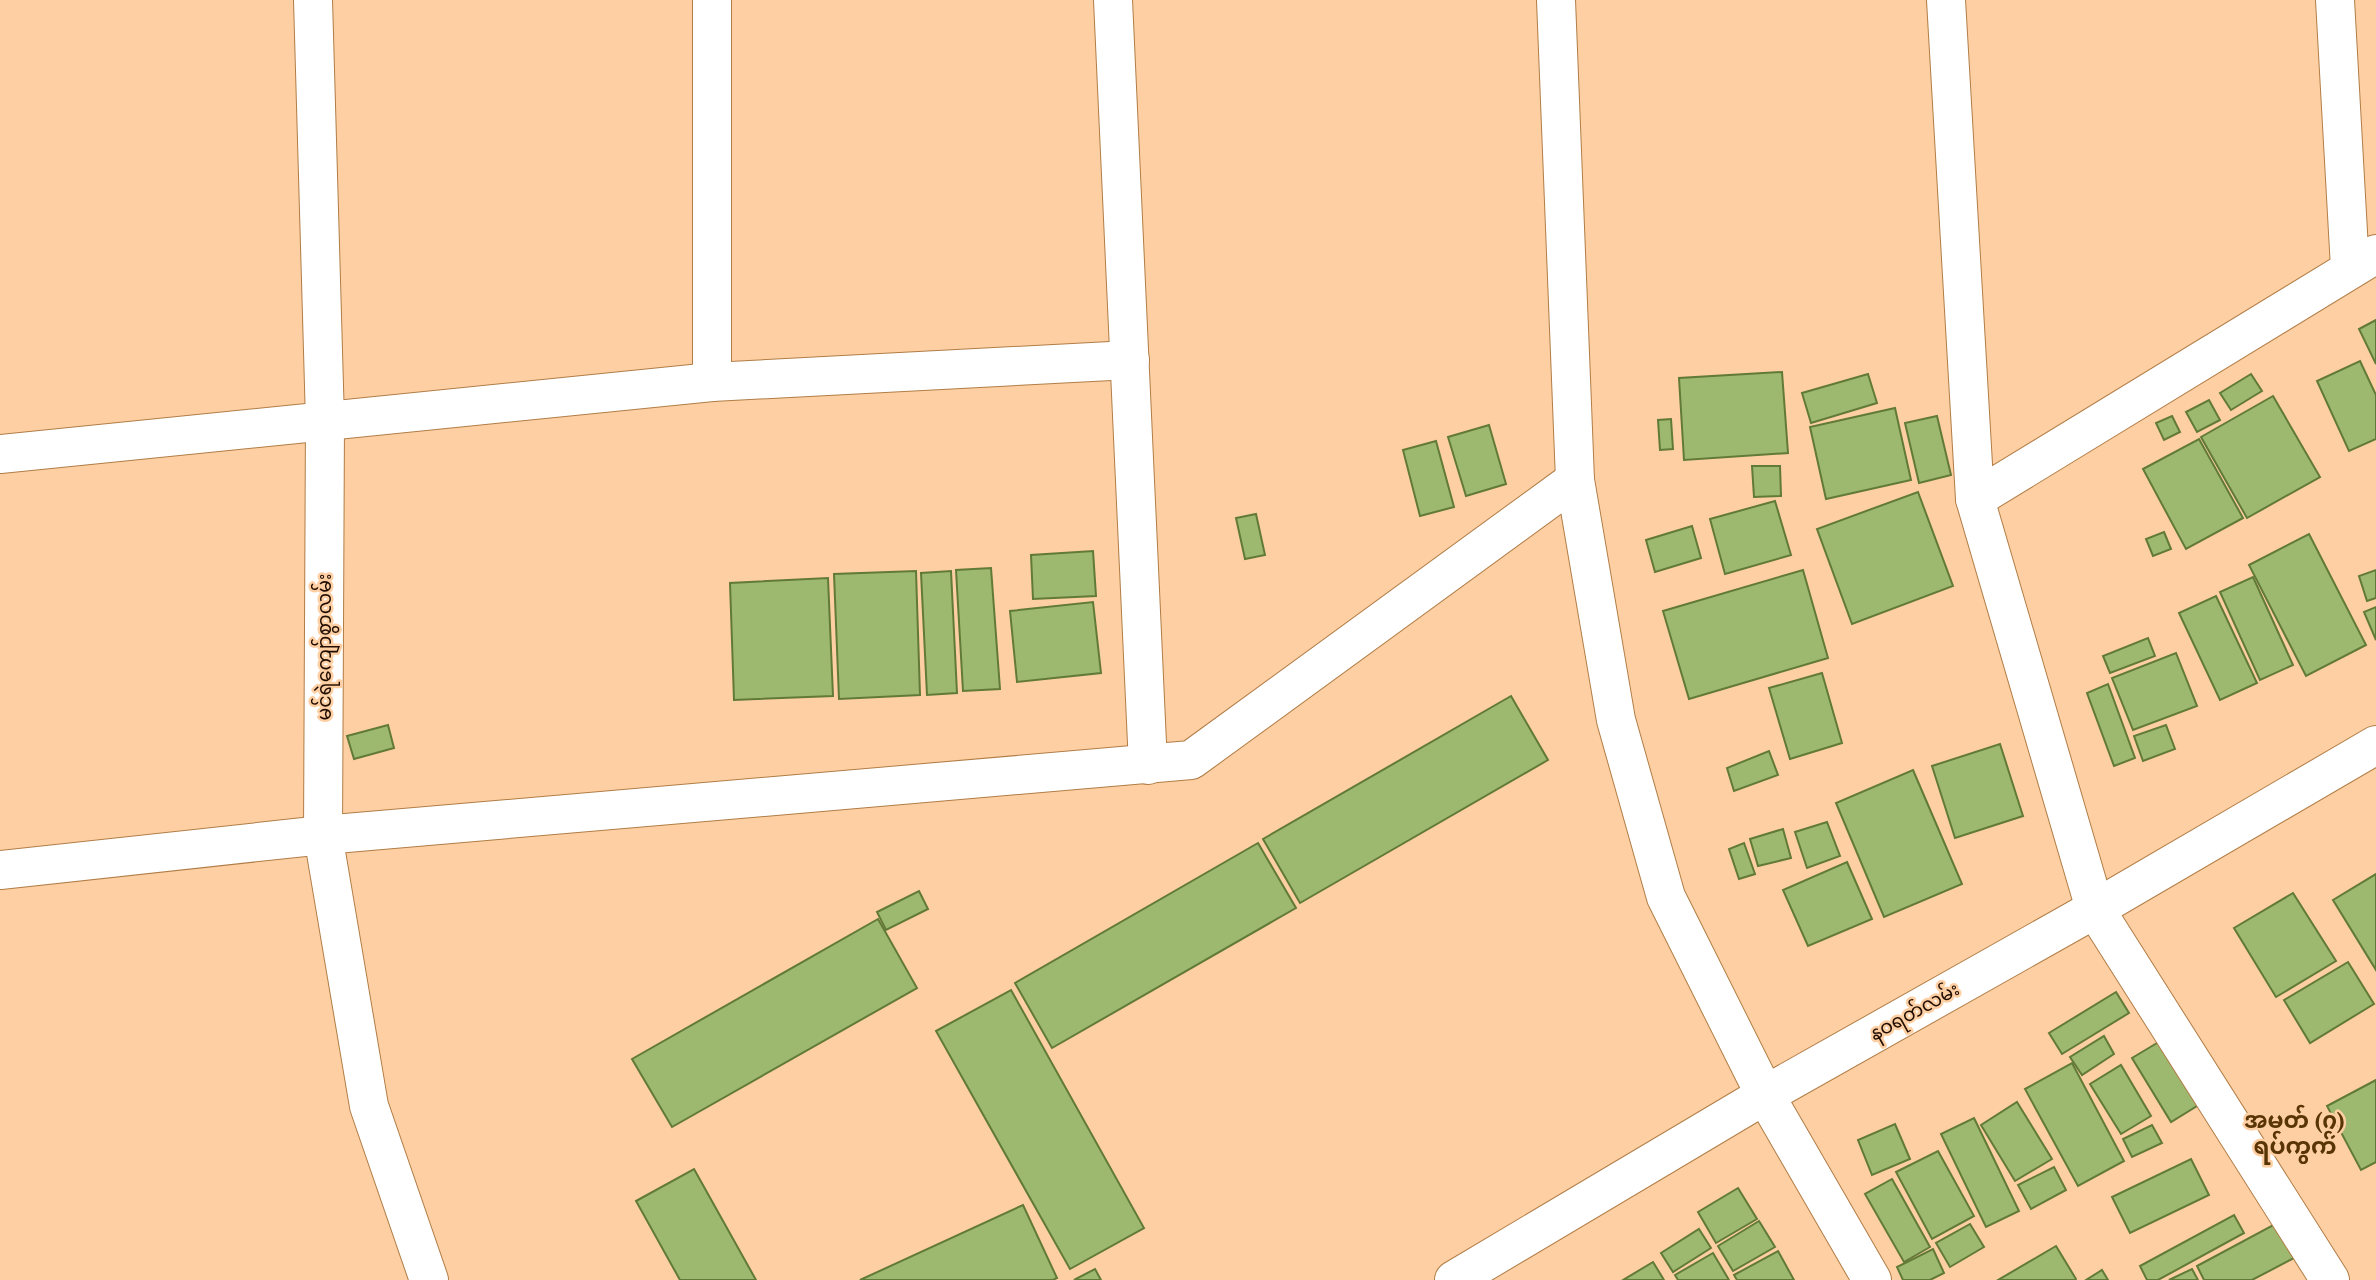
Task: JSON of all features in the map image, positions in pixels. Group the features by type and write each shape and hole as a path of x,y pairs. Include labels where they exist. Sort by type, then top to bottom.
{"street":[{"name":"မင်ရဲကျော်စွာလမ်း","path":"313,0 325,421 323,835 369,1106 429,1280"},
{"path":"712,0 712,382"},
{"path":"1113,0 1148,765"},
{"path":"1556,0 1575,480 1616,720 1666,897 1765,1095 1872,1280"},
{"path":"1947,0 1975,499 2095,909 2330,1280"},
{"path":"1975,499 2363,261 2335,0"},
{"path":"0,454 712,382 1130,360"},
{"path":"0,870 323,835 1191,760 1575,480"},
{"name":"နဝရတ်လမ်း","path":"1454,1280 1765,1095 2095,909 2376,745"}],"building":[{"path":"2376,320 2376,364 2359,329"},
{"path":"2360,361 2376,395 2376,439 2349,451 2317,381"},
{"path":"1782,372 1788,453 1684,460 1679,378"},
{"path":"1868,374 1877,403 1811,423 1802,393"},
{"path":"2251,374 2262,391 2231,410 2220,393"},
{"path":"2273,396 2320,477 2247,518 2201,437"},
{"path":"2209,400 2220,420 2197,432 2186,412"},
{"path":"1895,408 1911,480 1826,499 1810,427"},
{"path":"1937,416 1951,475 1919,483 1905,423"},
{"path":"2172,416 2180,432 2164,440 2156,423"},
{"path":"1671,419 1673,449 1660,450 1658,420"},
{"path":"1489,425 1506,484 1466,496 1448,437"},
{"path":"2199,439 2243,518 2186,549 2143,469"},
{"path":"1436,441 1454,507 1420,516 1403,450"},
{"path":"1752,466 1780,466 1781,496 1754,497"},
{"path":"1918,492 1953,586 1852,624 1817,529"},
{"path":"1775,501 1791,555 1725,574 1710,519"},
{"path":"1256,514 1265,555 1245,559 1236,518"},
{"path":"1692,526 1701,558 1655,572 1646,540"},
{"path":"2164,532 2171,549 2153,556 2146,539"},
{"path":"2309,534 2366,645 2306,676 2249,565"},
{"path":"1093,551 1096,596 1033,599 1031,555"},
{"path":"991,568 1000,689 963,691 956,570"},
{"path":"1803,570 1828,658 1689,699 1663,611"},
{"path":"2376,570 2376,598 2367,601 2359,576"},
{"path":"916,571 920,695 839,699 834,574"},
{"path":"951,571 957,693 927,695 921,573"},
{"path":"2253,577 2293,665 2260,680 2220,592"},
{"path":"828,578 833,696 734,700 730,583"},
{"path":"2216,596 2257,683 2220,700 2179,613"},
{"path":"1093,602 1101,673 1017,682 1010,611"},
{"path":"2376,607 2376,640 2364,612"},
{"path":"2148,638 2155,656 2110,673 2103,656"},
{"path":"2176,653 2197,706 2133,730 2112,678"},
{"path":"1822,673 1842,743 1790,759 1769,688"},
{"path":"2108,684 2135,758 2114,766 2087,693"},
{"path":"1511,696 1548,760 1300,903 1263,839"},
{"path":"388,725 394,748 354,759 347,736"},
{"path":"2166,725 2175,749 2143,761 2134,736"},
{"path":"2000,744 2023,816 1955,838 1932,766"},
{"path":"1769,751 1778,775 1734,791 1727,768"},
{"path":"1913,770 1962,884 1884,917 1836,803"},
{"path":"1827,822 1840,856 1807,868 1795,832"},
{"path":"1783,829 1791,858 1758,866 1750,839"},
{"path":"1258,843 1296,908 1052,1048 1015,983"},
{"path":"1744,843 1755,874 1739,879 1729,849"},
{"path":"1847,862 1872,919 1808,946 1783,890"},
{"path":"2376,874 2376,970 2333,900"},
{"path":"919,891 928,909 886,930 877,912"},
{"path":"2293,893 2336,961 2276,997 2234,928"},
{"path":"878,919 917,988 672,1127 632,1059"},
{"path":"2348,962 2374,1004 2310,1043 2284,1000"},
{"path":"1011,990 1144,1228 1070,1269 936,1031"},
{"path":"2116,992 2129,1013 2062,1054 2049,1033"},
{"path":"2172,1034 2210,1098 2171,1122 2132,1058"},
{"path":"2104,1036 2114,1054 2082,1075 2070,1057"},
{"path":"2072,1063 2124,1161 2078,1186 2025,1089"},
{"path":"2121,1065 2151,1116 2121,1134 2090,1084"},
{"path":"2376,1080 2376,1162 2361,1170 2327,1106"},
{"path":"2017,1102 2052,1159 2015,1181 1981,1125"},
{"path":"1974,1118 2019,1211 1986,1227 1941,1134"},
{"path":"1895,1124 1910,1159 1872,1175 1858,1140"},
{"path":"2152,1125 2162,1143 2132,1157 2123,1139"},
{"path":"1938,1151 1974,1216 1932,1239 1896,1172"},
{"path":"2191,1159 2209,1195 2130,1233 2112,1197"},
{"path":"2054,1167 2066,1190 2031,1209 2018,1185"},
{"path":"694,1169 756,1280 680,1280 636,1201"},
{"path":"1892,1179 1930,1247 1904,1262 1865,1194"},
{"path":"1738,1188 1757,1219 1716,1243 1698,1212"},
{"path":"1023,1205 1057,1278 1053,1280 860,1280"},
{"path":"2234,1215 2244,1233 2158,1280 2147,1280 2140,1266"},
{"path":"1759,1221 1775,1247 1733,1271 1718,1246"},
{"path":"2277,1223 2296,1257 2252,1280 2204,1280 2197,1266"},
{"path":"1970,1224 1984,1247 1950,1267 1936,1243"},
{"path":"1699,1229 1711,1248 1673,1272 1661,1253"},
{"path":"2056,1246 2075,1280 1998,1280"},
{"path":"1933,1249 1944,1273 1930,1280 1903,1280 1897,1267"},
{"path":"1778,1251 1794,1280 1737,1280 1734,1275"},
{"path":"1713,1253 1729,1280 1678,1280 1675,1275"},
{"path":"1653,1262 1664,1280 1623,1280"},
{"path":"1095,1269 1101,1280 1074,1280"},
{"path":"2192,1269 2198,1280 2169,1280"},
{"path":"2102,1270 2108,1280 2086,1280"}],"district":[{"name":"အမှတ် (၇) ရပ်ကွက်","path":"2295,1133"}]}
